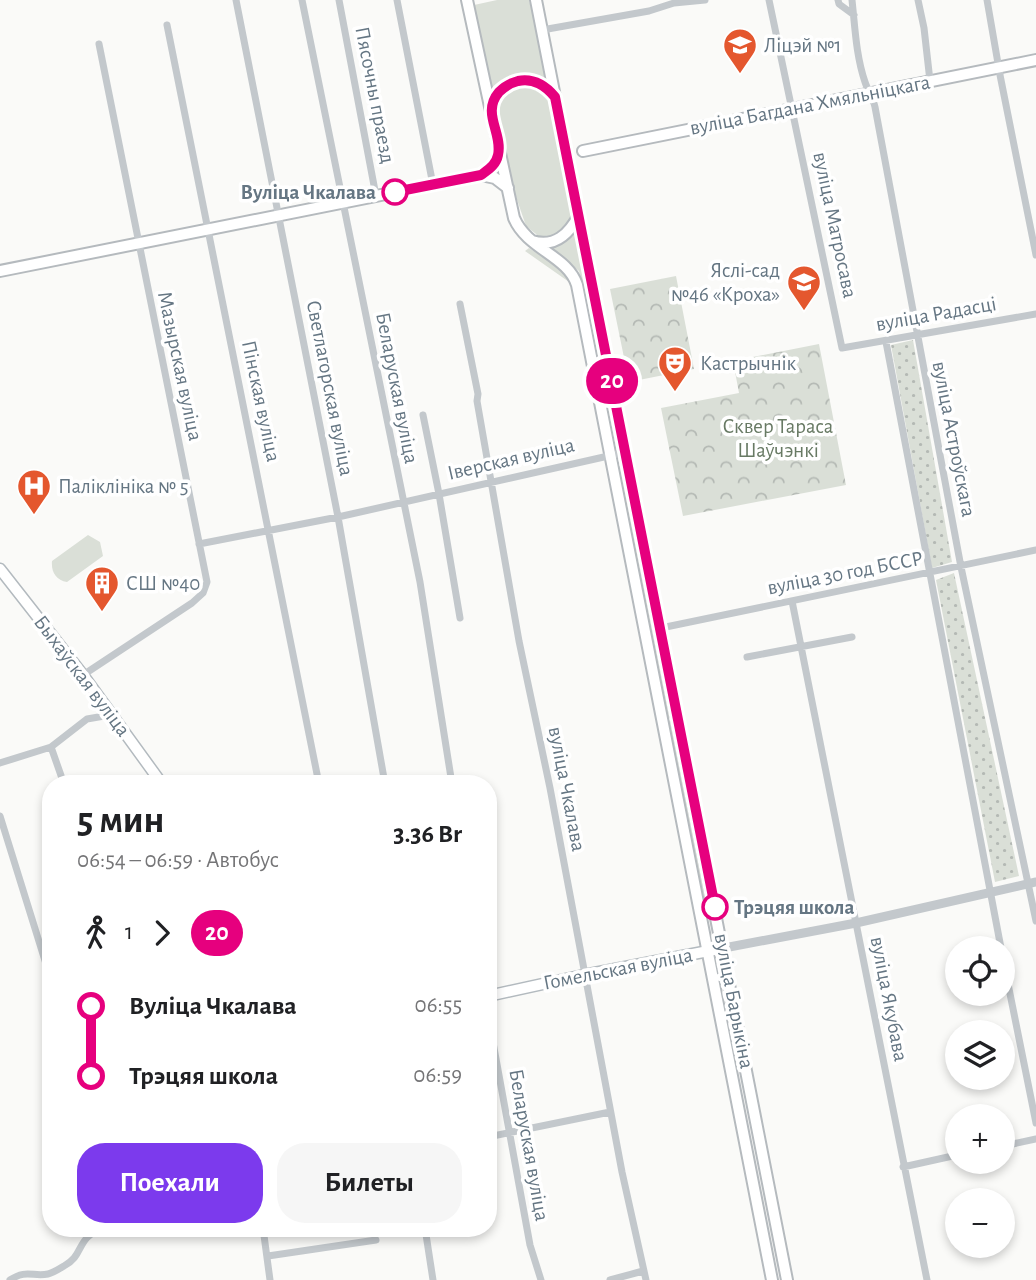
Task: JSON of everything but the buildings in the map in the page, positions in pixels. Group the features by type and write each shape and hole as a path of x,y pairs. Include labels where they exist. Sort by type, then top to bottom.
{"main road":[{"name":"вуліца Барыкіна","path":"467,0 514,218 522,234 566,267 575,278 772,1280"},
{"name":"вуліца Барыкіна","path":"536,0 547,30 555,97 787,1280"},
{"name":"вуліца Багдана Хмяльніцкага","path":"583,151 1036,60"},
{"path":"491,114 496,96 514,82 538,82 555,97"},
{"path":"561,128 572,144 583,151 575,162 571,179"},
{"path":"481,175 493,166 499,150"},
{"path":"0,271 481,175 495,178 508,188"},
{"path":"529,240 546,243 562,238 579,215"},
{"name":"Быхаўская вуліца","path":"0,569 83,675 153,775"},
{"name":"Гомельская вуліца","path":"497,994 724,948"}],"street":[{"name":"Светлагорская вуліца","path":"236,0 338,517 383,775"},
{"name":"Беларуская вуліца","path":"302,0 420,582 451,775"},
{"name":"Пясочны праезд","path":"339,0 376,196"},
{"path":"397,0 433,185"},
{"path":"547,30 649,11 673,2 705,0"},
{"name":"вуліца Матросава","path":"769,0 842,348"},
{"path":"838,0 839,4 854,15"},
{"name":"вуліца Астроўскага","path":"852,0 865,85 872,94 961,567 1032,883 1036,921"},
{"path":"918,0 930,81"},
{"path":"987,0 1036,255"},
{"name":"Пінская вуліца","path":"167,25 318,775"},
{"name":"Мазырская вуліца","path":"83,675 204,593 207,582 99,44"},
{"name":"вуліца Чкалава","path":"460,304 478,394 477,401 519,641 550,789 610,1112 646,1280"},
{"name":"вуліца Радасці","path":"842,348 1036,314"},
{"path":"886,342 998,936"},
{"path":"423,415 460,618"},
{"name":"Іверская вуліца","path":"199,544 338,517 626,452"},
{"name":"вуліца 30 год БССР","path":"661,628 1036,550"},
{"name":"вуліца Якубава","path":"792,601 927,1280"},
{"path":"747,657 852,637"},
{"path":"0,763 51,747 88,719 110,715"},
{"path":"51,747 61,775"},
{"path":"0,816 42,950"},
{"name":"Гомельская вуліца","path":"724,948 856,923 1032,883"},
{"path":"1014,1006 1033,1091 1036,1123"},
{"name":"Беларуская вуліца","path":"497,1064 530,1245 541,1280"},
{"path":"497,1136 610,1112"},
{"path":"1015,1143 1036,1139"},
{"path":"903,1167 945,1158"},
{"path":"10,1280 25,1273 50,1273 68,1265 75,1259 87,1237"},
{"path":"265,1237 270,1280"},
{"path":"426,1237 433,1280"},
{"path":"268,1256 376,1240"},
{"path":"610,1280 643,1271"}],"green space":[{"path":"497,0 529,0 547,81 525,75 505,82 493,91 474,5"},
{"path":"532,86 544,93 553,105 572,213 568,224 561,231 541,238 526,226 514,191 499,120 500,104 507,92 518,87"},
{"path":"576,229 618,444 616,447 579,271 549,248 566,242"},
{"path":"529,248 561,269 572,284 525,251"},
{"path":"676,276 694,369 629,382 610,289"},
{"path":"913,340 952,562 932,568 891,345"},
{"name":"Сквер Тараса Шаўчэнкі","path":"819,344 846,485 683,516 661,408 739,393 733,361"},
{"path":"619,466 639,549 672,717 668,718"},
{"path":"88,535 100,542 103,556 67,582 57,577 52,569 52,561"},
{"path":"954,573 1019,876 995,882 936,580"},
{"path":"672,720 715,938 714,939 668,721"}],"bus line":[{"name":"20","path":"395,192 481,175 493,166 499,150 491,114 493,102 508,85 520,80 538,82 555,97 715,907"}],"place":[{"name":"Ліцэй №1","path":"740,75"},
{"name":"Вуліца Чкалава","path":"395,192"},
{"name":"Яслі-сад №46 «Кроха»","path":"804,312"},
{"name":"Кастрычнік","path":"675,393"},
{"name":"Паліклініка № 5","path":"34,516"},
{"name":"СШ №40","path":"102,613"},
{"name":"Трэцяя школа","path":"715,907"}]}
